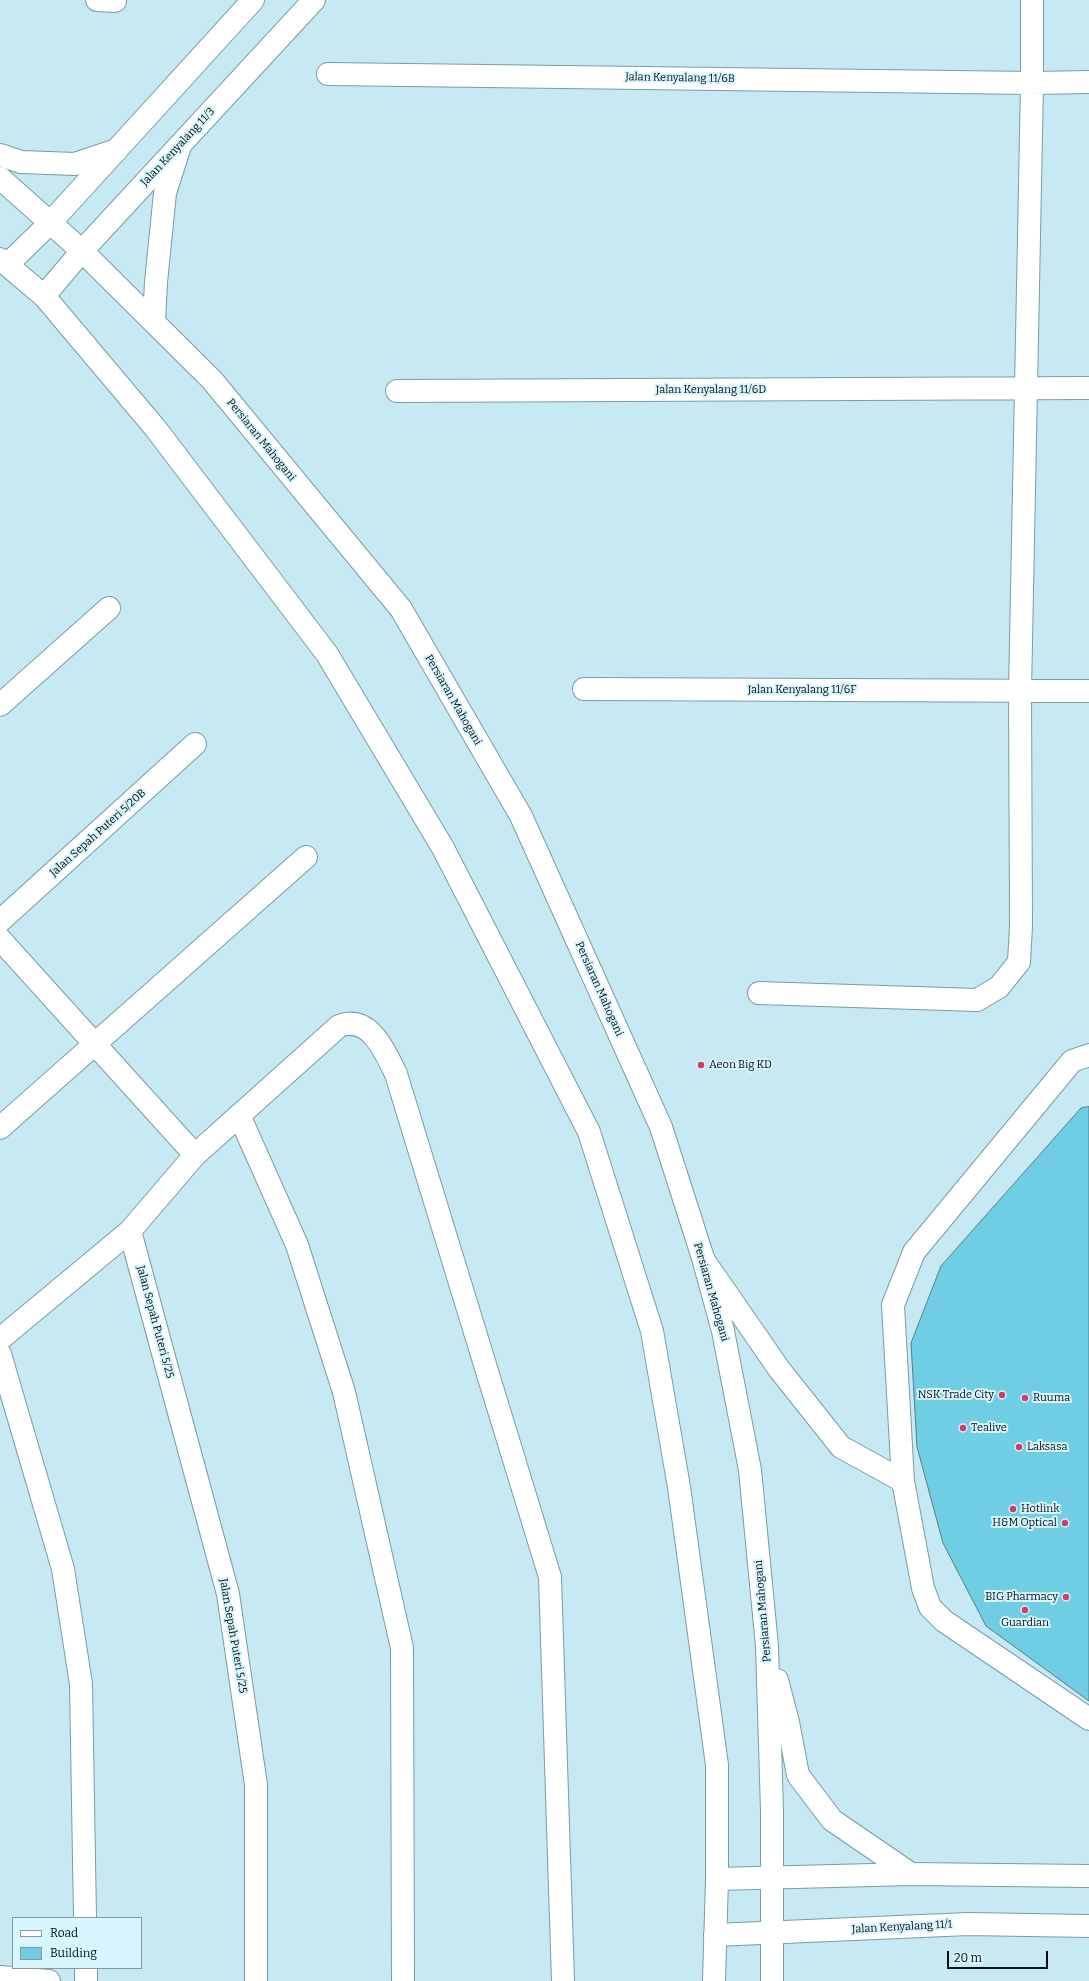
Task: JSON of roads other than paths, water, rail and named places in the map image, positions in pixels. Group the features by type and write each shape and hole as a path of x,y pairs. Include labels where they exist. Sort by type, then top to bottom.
{"street":[{"path":"253,0 50,223 4,262 44,296 156,429 327,654 443,848 589,1132 652,1331 680,1487 717,1765 717,1879 714,1981"},
{"name":"Jalan Kenyalang 11/3","path":"44,296 82,252 314,0"},
{"path":"759,993 977,1000 999,987 1019,962 1021,926 1020,692 1032,83 1032,0"},
{"name":"Jalan Kenyalang 11/6B","path":"328,74 1032,83 1089,82"},
{"path":"154,322 164,193 180,146"},
{"path":"0,155 21,162 75,164 117,150"},
{"name":"Persiaran Mahogani","path":"0,178 82,252 212,380 405,616 521,816 661,1127 723,1331 750,1470 767,1646 772,1811 772,1981"},
{"name":"Jalan Kenyalang 11/6D","path":"397,391 1089,388"},
{"path":"0,705 109,608"},
{"name":"Jalan Kenyalang 11/6F","path":"584,689 1020,692 1089,691"},
{"name":"Jalan Sepah Puteri 5/20B","path":"0,922 196,744"},
{"path":"0,1128 96,1045 306,857"},
{"path":"0,939 196,1155"},
{"path":"0,1338 130,1231 196,1155 339,1026 347,1023 358,1024 366,1028 374,1036 396,1074 550,1578 563,1981"},
{"path":"1089,1055 1072,1061 914,1252 893,1304 903,1481 923,1588 930,1606 944,1620 1089,1719"},
{"path":"239,1115 297,1245 344,1392 402,1648 403,1981"},
{"name":"Jalan Sepah Puteri 5/25","path":"130,1231 228,1594 256,1786 256,1981"},
{"path":"702,1258 779,1369 841,1447 903,1481"},
{"path":"0,1354 63,1569 81,1684 85,1917"},
{"path":"767,1646 788,1722 798,1775 832,1820 910,1874"},
{"path":"717,1879 910,1874 1089,1876"},
{"name":"Jalan Kenyalang 11/1","path":"715,1935 968,1924 1089,1926"},
{"path":"86,1969 86,1981"},
{"path":"0,1977 49,1981"}],"place":[{"name":"Aeon Big KD","path":"701,1065"},
{"name":"NSK Trade City","path":"1002,1395"},
{"name":"Ruuma","path":"1025,1398"},
{"name":"Tealive","path":"963,1428"},
{"name":"Laksasa","path":"1019,1447"},
{"name":"Hotlink","path":"1013,1509"},
{"name":"H&M Optical","path":"1065,1523"},
{"name":"BIG Pharmacy","path":"1066,1597"},
{"name":"Guardian","path":"1025,1610"}]}
